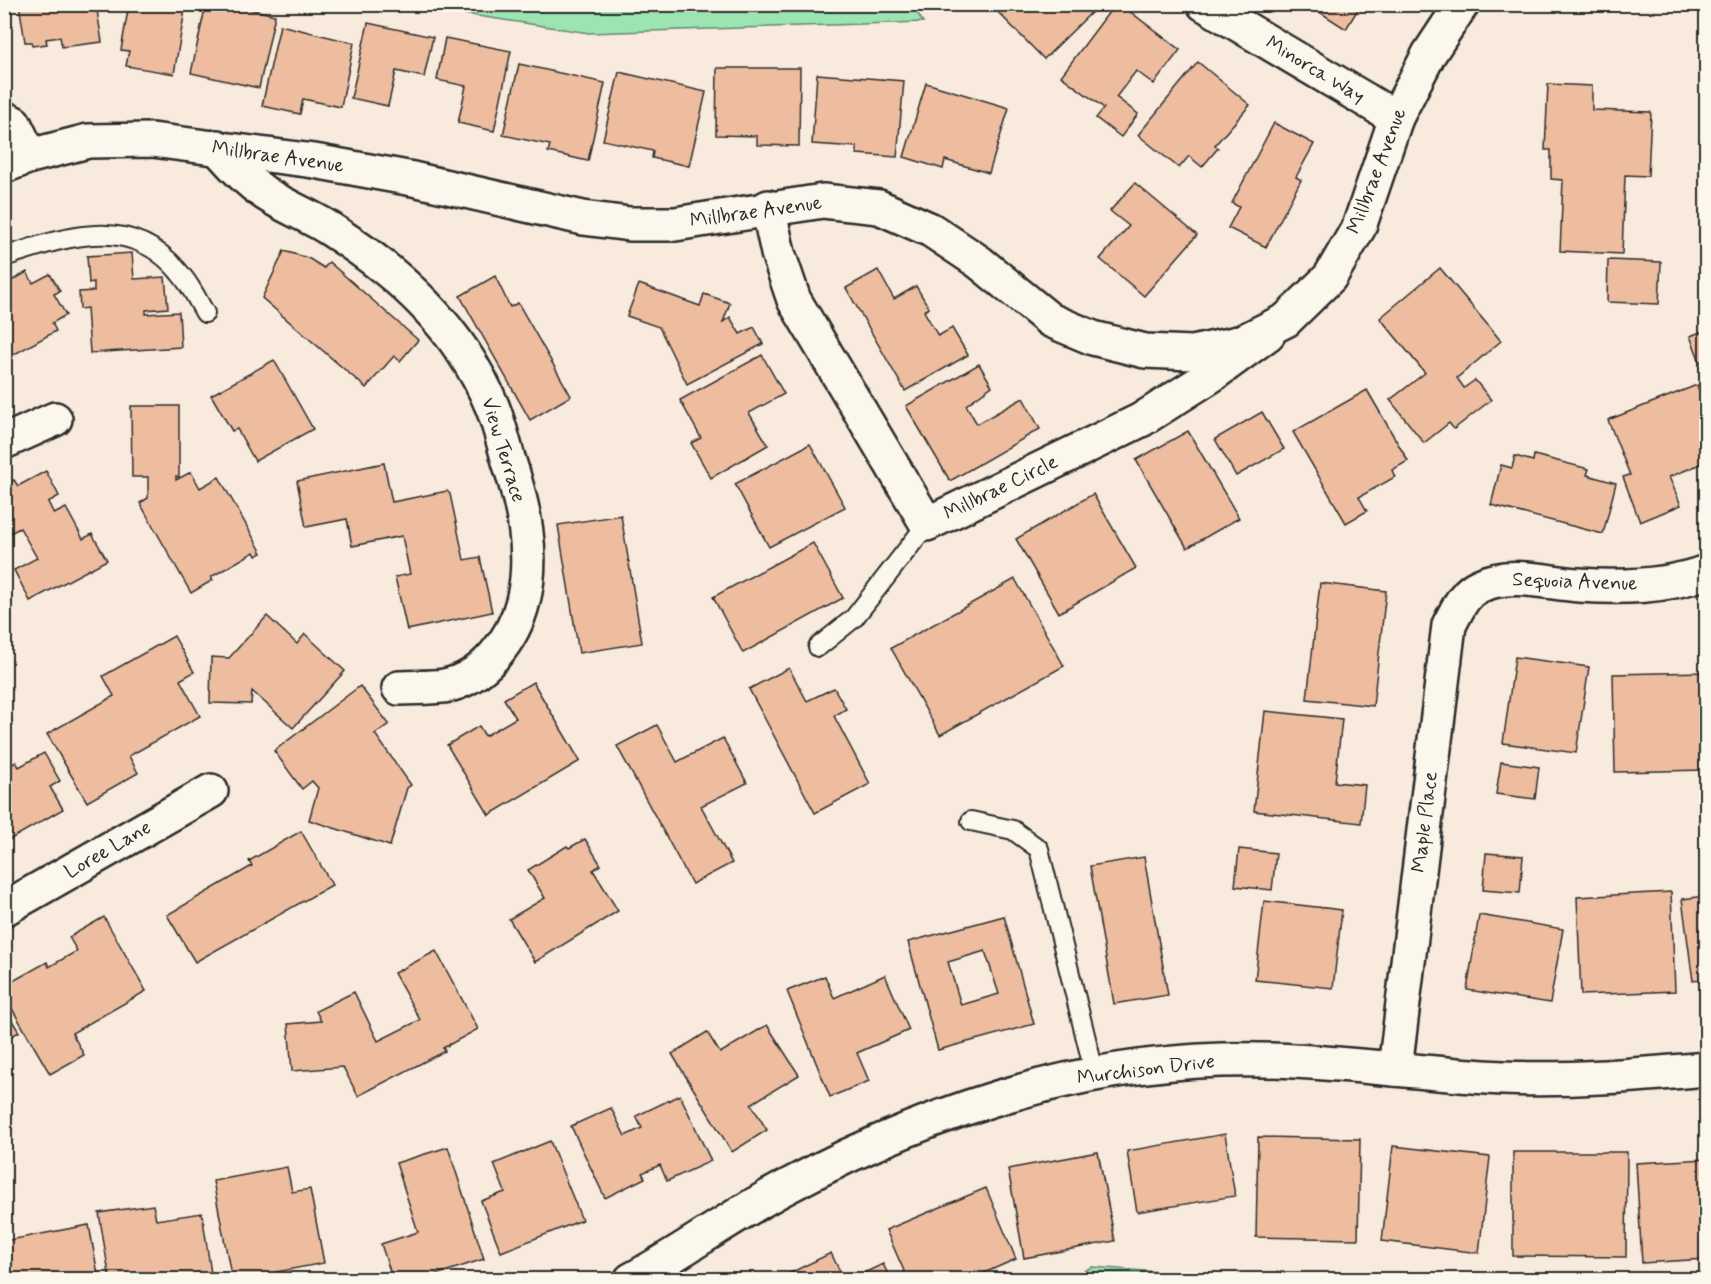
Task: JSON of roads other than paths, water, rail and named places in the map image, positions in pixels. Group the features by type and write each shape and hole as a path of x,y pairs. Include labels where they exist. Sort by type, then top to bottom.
{"street":[{"name":"Minorca Way","path":"1204,4 1396,118"},
{"name":"Millbrae Avenue","path":"17,161 88,141 152,140 217,147 413,179 583,218 630,225 675,224 768,207 823,201 879,207 932,230 979,262 1050,320 1093,338 1145,351 1192,352 1242,342 1286,320 1330,277 1359,227 1396,118 1429,54 1462,4"},
{"path":"4,118 14,123 17,161"},
{"name":"View Terrace","path":"217,147 238,171 267,194 328,228 385,267 435,313 467,357 492,406 514,476 526,532 529,579 519,617 501,648 475,673 445,686 399,688"},
{"name":"Millbrae Circle","path":"768,207 778,253 794,300 927,524 1141,420 1212,375 1286,320"},
{"path":"4,442 55,419"},
{"name":"Sequoia Avenue","path":"1478,586 1503,579 1521,579 1633,588 1694,577 1707,572"},
{"name":"Maple Place","path":"1395,1068 1449,626 1462,600 1478,586"},
{"name":"Loree Lane","path":"4,909 211,791"},
{"name":"Murchison Drive","path":"631,1280 678,1268 782,1189 862,1147 954,1110 1042,1085 1130,1068 1220,1060 1305,1061 1504,1078 1594,1078 1707,1069"}],"lane":[{"path":"4,257 75,236 97,233 133,238 161,255 183,276 205,312"},
{"path":"818,647 854,618 927,524"},
{"path":"971,820 1014,830 1039,849 1095,1075"}]}
